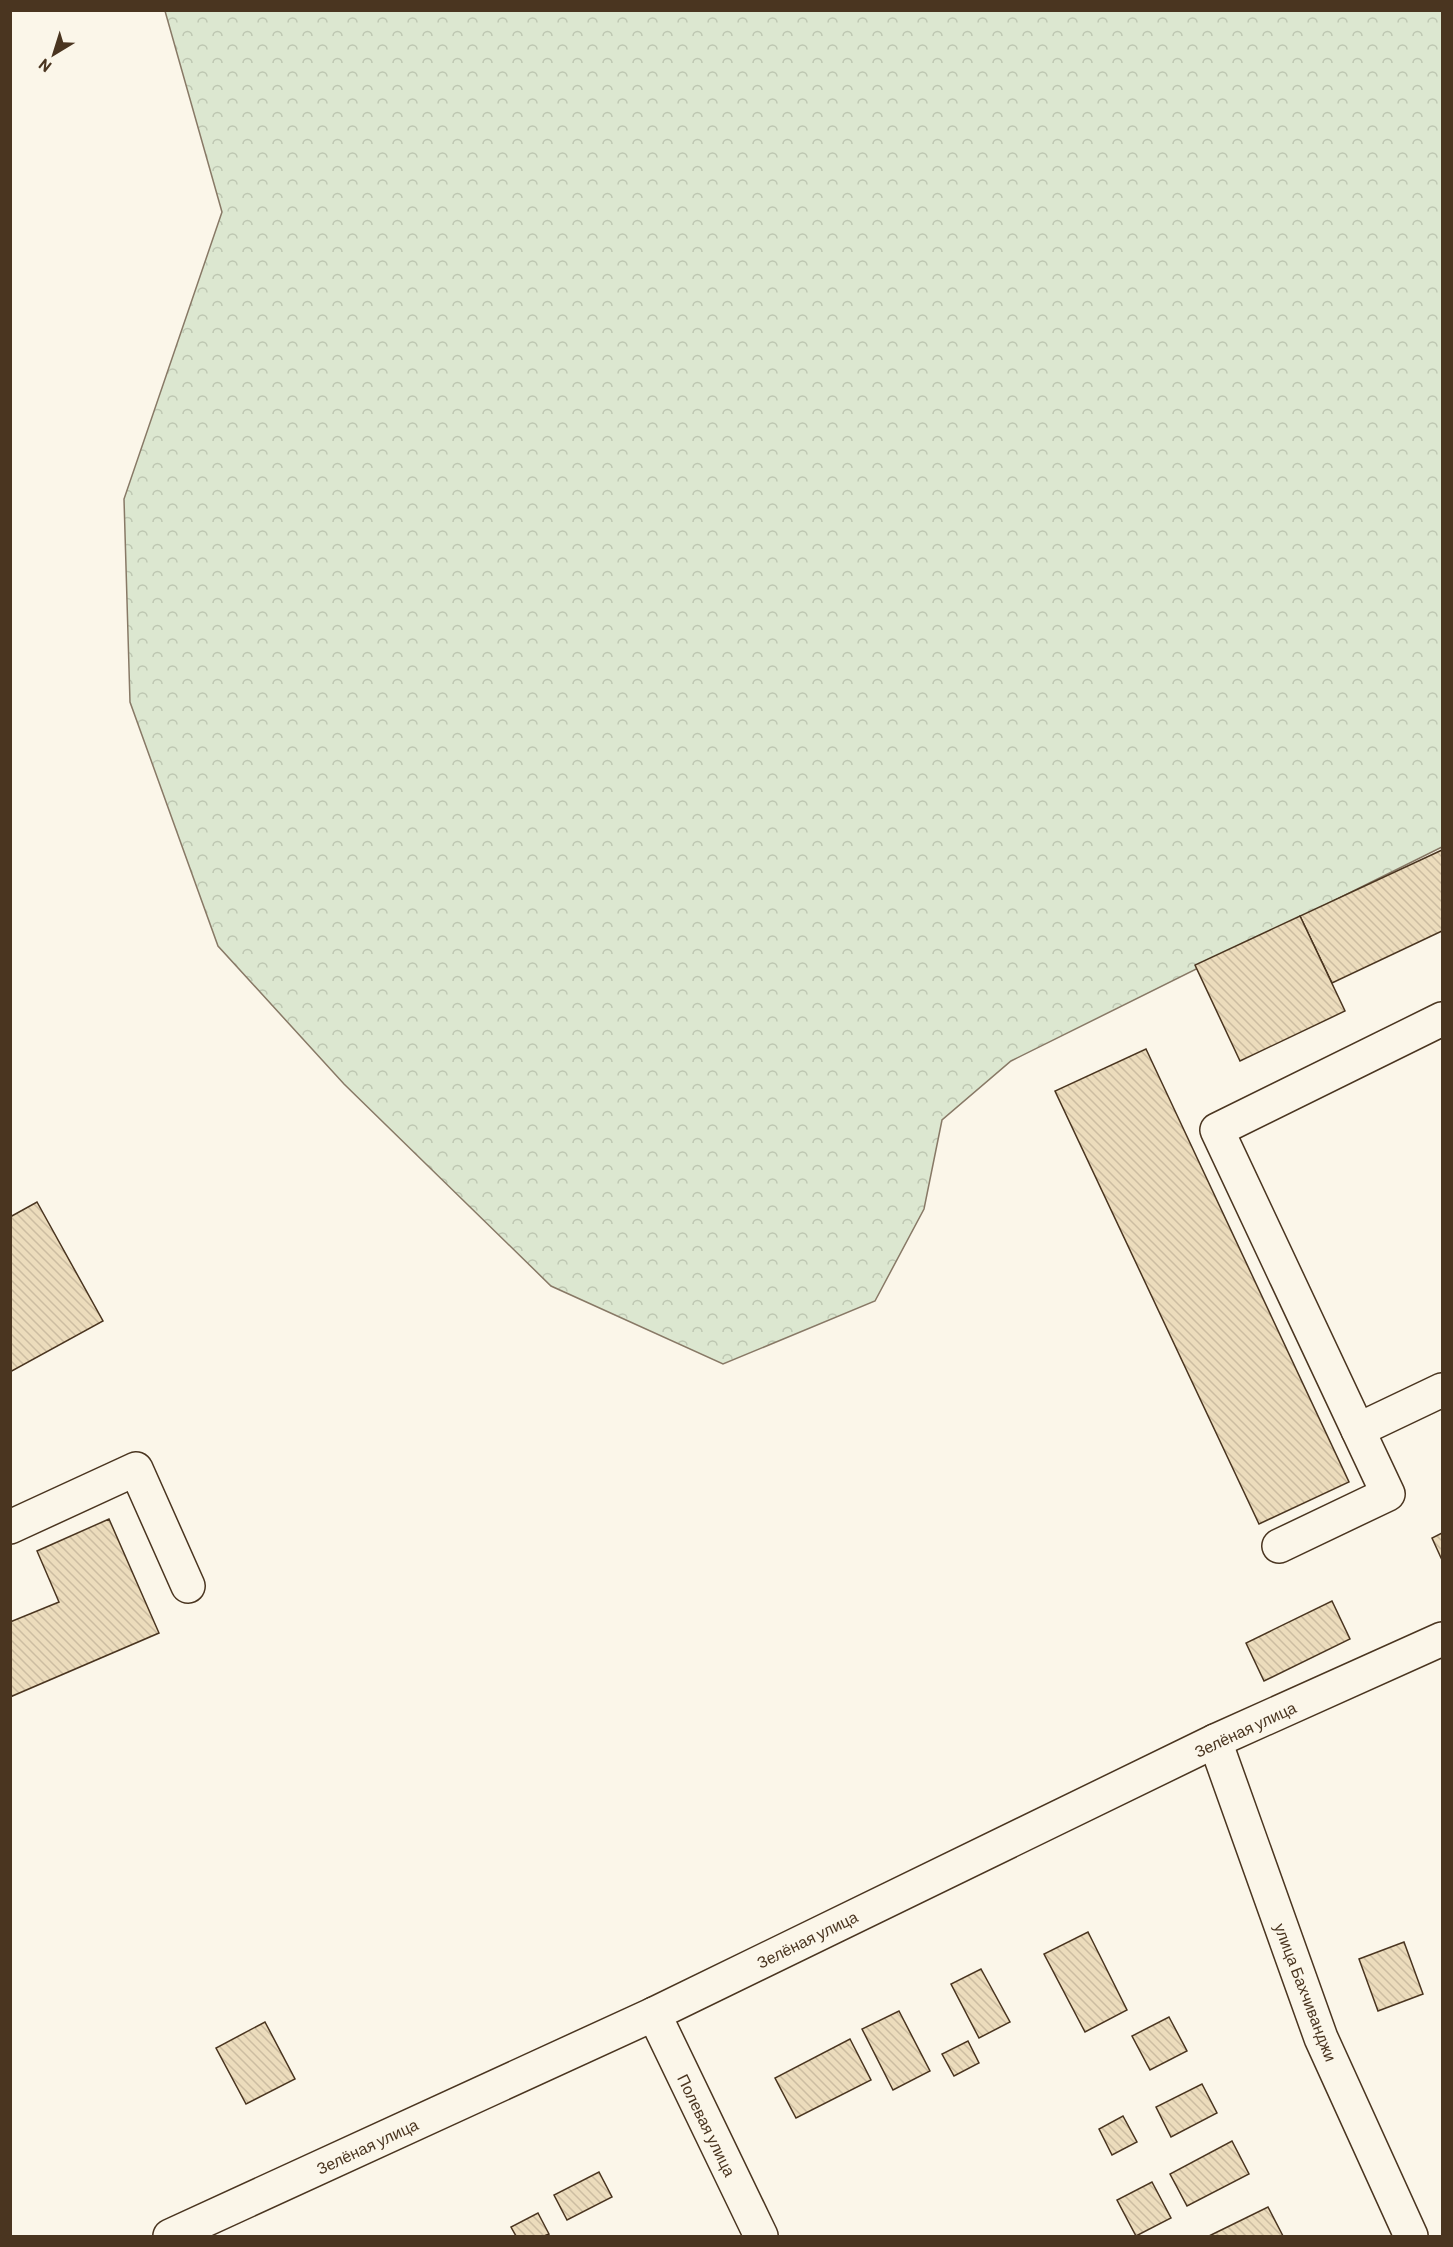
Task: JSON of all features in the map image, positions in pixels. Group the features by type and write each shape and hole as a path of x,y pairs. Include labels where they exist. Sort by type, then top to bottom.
{"street":[{"path":"1279,1546 1388,1494 1217,1130 1443,1019"},
{"path":"1358,1430 1443,1390"},
{"path":"10,1527 136,1469 188,1586"},
{"name":"Зелёная улица","path":"170,2236 654,2014 1215,1742 1443,1640"},
{"name":"улица Бахчиванджи","path":"1215,1742 1321,2038 1411,2236"},
{"name":"Полевая улица","path":"654,2014 761,2236"}],"green space":[{"path":"165,11 1442,11 1442,847 1011,1061 942,1120 924,1209 875,1301 723,1364 551,1286 344,1084 218,946 130,702 124,499 222,212"}],"building":[{"path":"1442,850 1442,931 1332,983 1300,916"},
{"path":"1300,916 1345,1011 1240,1061 1195,965"},
{"path":"1146,1049 1349,1482 1259,1524 1055,1091"},
{"path":"37,1202 103,1321 10,1372 10,1217"},
{"path":"109,1519 159,1633 10,1697 10,1622 59,1602 37,1551"},
{"path":"1442,1533 1442,1560 1432,1538"},
{"path":"1332,1601 1350,1639 1264,1681 1246,1643"},
{"path":"1088,1932 1127,2010 1085,2032 1044,1954"},
{"path":"1404,1942 1423,1994 1378,2011 1359,1959"},
{"path":"981,1969 1010,2022 979,2038 951,1984"},
{"path":"899,2011 930,2071 893,2090 862,2029"},
{"path":"1169,2017 1187,2051 1150,2070 1132,2036"},
{"path":"265,2022 295,2079 246,2104 216,2048"},
{"path":"850,2039 871,2080 796,2118 775,2078"},
{"path":"968,2041 979,2063 954,2076 942,2054"},
{"path":"1202,2084 1217,2113 1171,2137 1156,2107"},
{"path":"1123,2116 1137,2142 1112,2155 1099,2129"},
{"path":"1232,2141 1249,2174 1187,2206 1170,2174"},
{"path":"599,2172 612,2197 567,2220 554,2195"},
{"path":"1152,2182 1171,2218 1136,2236 1117,2200"},
{"path":"1268,2207 1283,2236 1209,2236"},
{"path":"538,2213 549,2234 516,2236 511,2227"}]}
